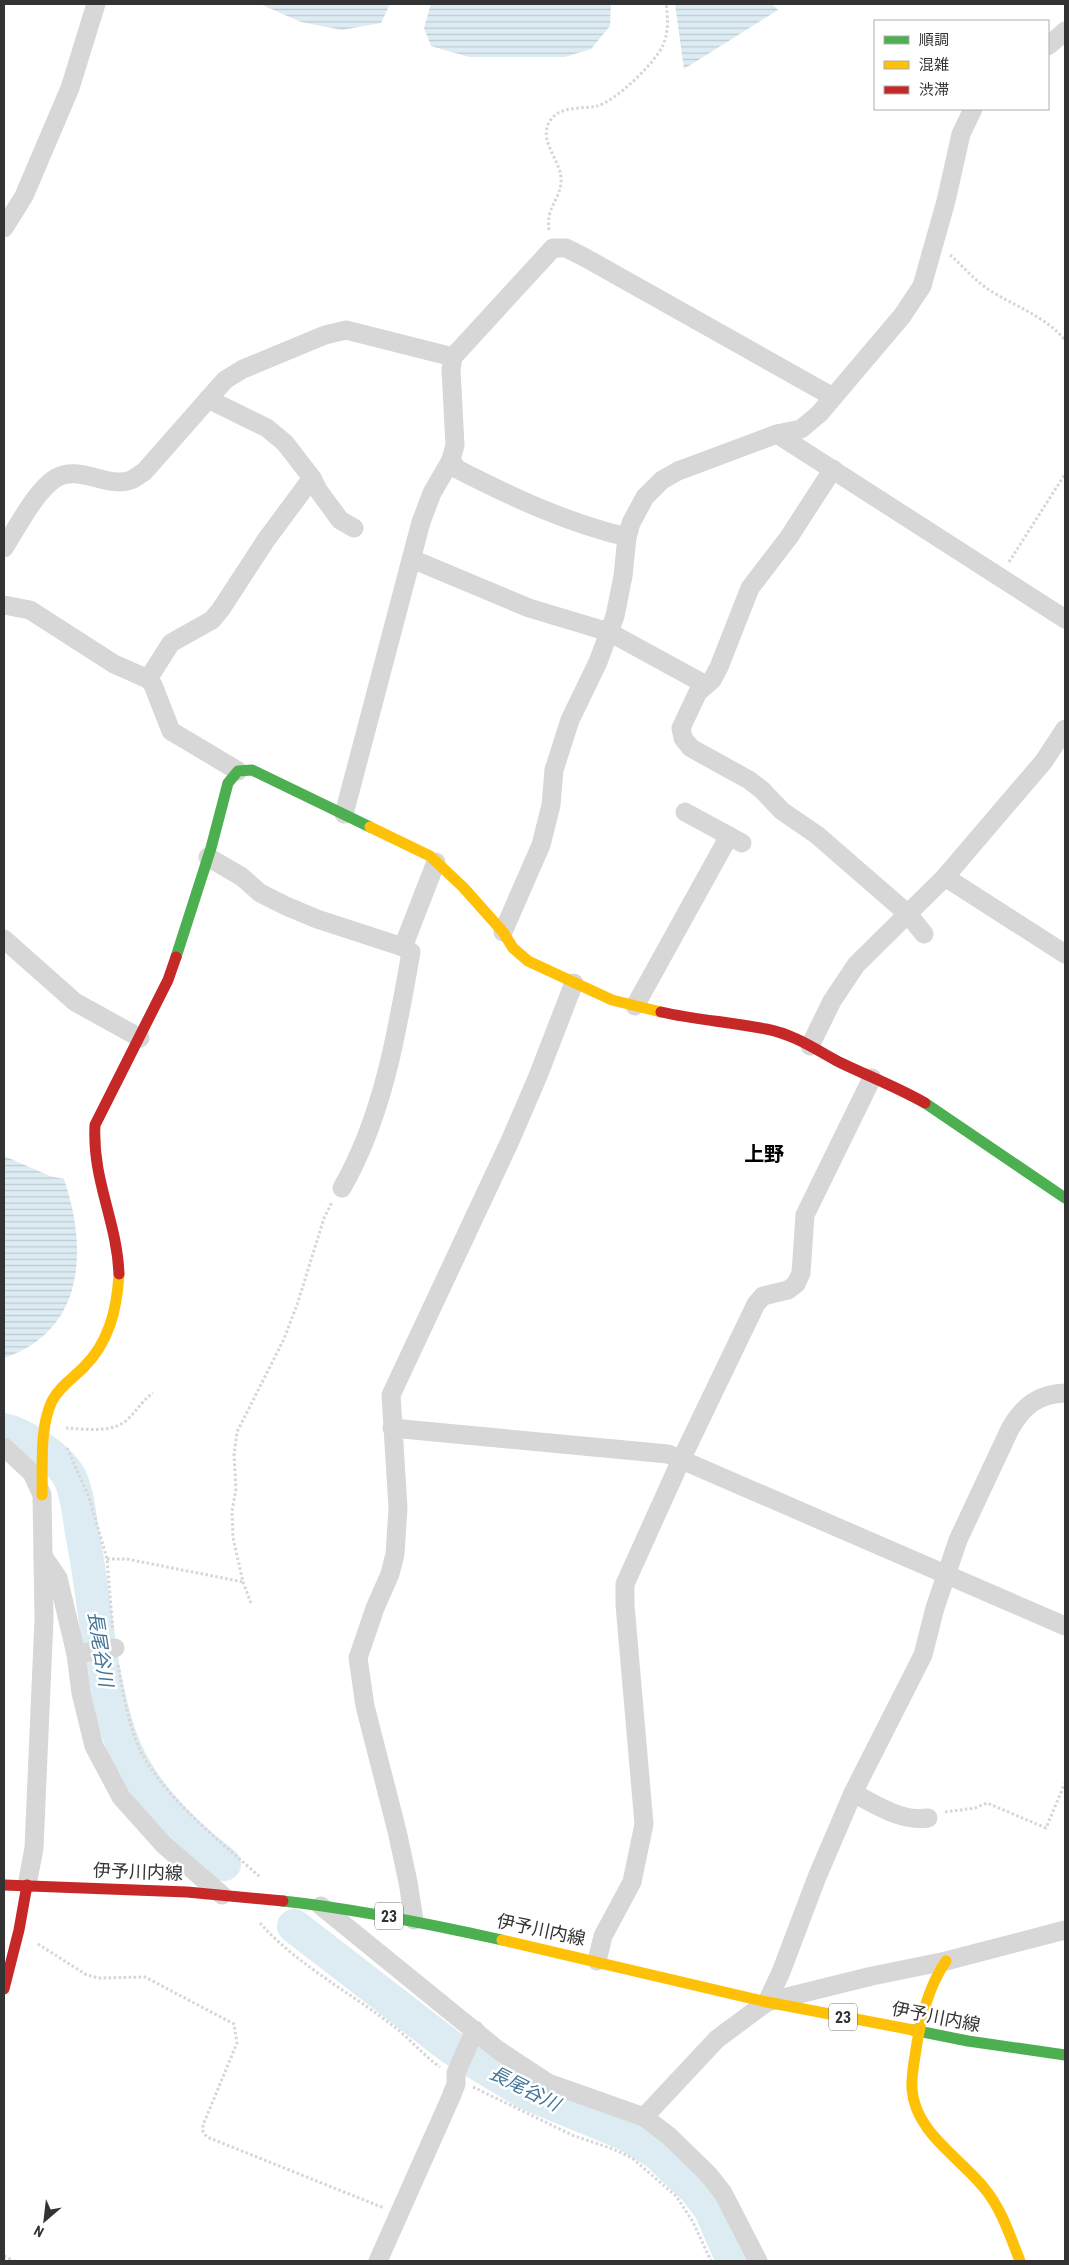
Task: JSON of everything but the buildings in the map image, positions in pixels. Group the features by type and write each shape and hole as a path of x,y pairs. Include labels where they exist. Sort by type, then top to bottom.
{"street":[{"path":"4,228 24,196 70,88 96,4"},
{"path":"1049,45 1065,31"},
{"path":"502,932 541,845 551,805 554,770 570,720 598,662 615,616 623,576 627,537 631,523 645,497 662,480 678,471 777,434 801,429 820,414 912,303 922,286 946,201 961,134 973,110"},
{"path":"344,814 421,522 432,494 451,460 455,445 451,370 453,357 553,248 566,248 584,257 833,397"},
{"path":"4,548 45,488 57,477 72,474 112,481 130,480 144,472 225,380 243,369 325,335 346,330 453,357"},
{"path":"208,399 267,428 285,443 312,478 318,490 340,520 354,528"},
{"path":"777,434 1065,619"},
{"path":"451,460 457,469 537,508 601,531 627,537"},
{"path":"833,470 789,537 750,588 720,667 698,692 685,716 681,728 683,738 691,748 749,780 782,811 817,835 908,914 924,934"},
{"path":"148,679 171,643 212,620 221,609 266,540 312,478"},
{"path":"412,559 529,608 609,632 706,685"},
{"path":"4,605 30,610 114,664 148,679 153,685 171,731 238,771 252,770 430,856 462,886 502,932 513,948 528,961 612,1000 687,1018 767,1029 796,1038 872,1078 899,1088 928,1104 1065,1198"},
{"path":"810,1046 832,1001 856,965 946,877 1039,767 1065,729"},
{"path":"4,1989 17,1936 34,1848 44,1619 42,1495 46,1415 52,1399 62,1386 84,1368 98,1350 115,1311 119,1272 112,1227 94,1159 93,1141 95,1125 168,980 208,856 228,784 238,771"},
{"path":"635,1006 736,839 685,812"},
{"path":"208,856 242,877 260,893 286,906 317,919 403,947 411,952 392,1058 362,1147 342,1188"},
{"path":"403,947 436,862"},
{"path":"946,877 1065,954"},
{"path":"4,939 75,1002 140,1038"},
{"path":"414,1920 399,1839 365,1706 358,1658 375,1608 390,1574 395,1554 398,1508 391,1395 510,1141 574,984"},
{"path":"597,1961 603,1936 632,1882 644,1824 625,1605 625,1584 681,1460 756,1304 763,1296 788,1290 796,1284 801,1273 805,1215 872,1078"},
{"path":"767,2002 781,1972 817,1877 853,1793 923,1655 946,1573 958,1540 1019,1414 1030,1403 1043,1395 1065,1393"},
{"path":"392,1428 668,1454 1065,1626"},
{"path":"4,1447 32,1473 42,1495"},
{"path":"43,1556 58,1578 76,1654 81,1693 94,1746 121,1797 164,1845 222,1895"},
{"path":"76,1654 115,1648"},
{"path":"853,1793 892,1814 916,1819 928,1818"},
{"name":"伊予川内線","path":"4,1885 188,1892 320,1905 414,1920 767,2002 968,2041 1065,2056"},
{"path":"320,1905 472,2037 498,2050 548,2083 644,2117 669,2136 708,2174 722,2193 758,2261"},
{"path":"644,2117 717,2039 767,2002 872,1976 946,1961 1065,1930"},
{"path":"946,1961 938,1973 928,1997 919,2032 912,2092 931,2136 978,2182 996,2206 1008,2229 1020,2261"},
{"path":"378,2261 451,2096 456,2076 472,2037"}],"path":[{"path":"553,248 548,228 548,212 561,186 562,173 546,140 546,129 553,117 560,112 598,106 611,100 651,62 662,46 667,32 666,4"},
{"path":"933,242 984,286 1038,316 1055,328 1065,340"},
{"path":"999,577 1065,474"},
{"path":"251,1603 243,1582 233,1538 232,1511 236,1489 234,1456 237,1432 284,1339 298,1302 324,1218 342,1188"},
{"path":"45,1431 96,1430 120,1426 130,1418 141,1402 153,1393"},
{"path":"65,1444 89,1497 107,1558 115,1648 137,1744 152,1770 178,1800 266,1882"},
{"path":"107,1558 127,1559 243,1582"},
{"path":"928,1818 943,1812 957,1812 987,1804 1046,1828 1065,1783"},
{"path":"244,1897 256,1918 274,1939 331,1983 398,2030 434,2063 572,2135 613,2149 632,2158 653,2174 676,2196 694,2222 711,2261"},
{"path":"17,1936 42,1946 68,1965 85,1974 98,1978 145,1977 234,2024 237,2043 203,2125 203,2132 207,2136 398,2214"},
{"path":"4,2256 14,2261"}],"shaded area":[{"path":"260,4 390,4 381,23 342,30 301,22"},
{"path":"431,4 611,4 610,26 591,49 565,57 469,57 431,46 424,28"},
{"path":"675,4 772,4 778,10 684,69"},
{"path":"4,1156 50,1176 64,1179 72,1206 77,1259 73,1285 65,1308 51,1328 31,1345 4,1358"}],"waterway":[{"name":"長尾谷川","path":"4,1430 22,1437 41,1448 65,1470 70,1478 78,1505 101,1659 119,1734 127,1753 148,1790 176,1822 224,1864"},
{"name":"長尾谷川","path":"294,1926 452,2048 527,2093 624,2133 656,2152 695,2189 710,2208 733,2261"}],"traffic: fast":[{"path":"176,957 211,848 228,783 238,771 252,770 370,827"},
{"path":"925,1103 1065,1198"},
{"path":"283,1901 338,1908 502,1940"},
{"path":"913,2030 968,2041 1065,2055"}],"traffic: slow":[{"path":"370,827 430,856 463,887 503,932 513,948 528,961 612,1000 661,1012"},
{"path":"42,1495 42,1447 48,1412 58,1391 83,1368 99,1348 114,1313 119,1274"},
{"path":"502,1940 767,2002 913,2030"},
{"path":"946,1961 935,1980 921,2021 912,2078 915,2105 921,2119 930,2132 991,2197 1005,2223 1020,2261"}],"traffic: jam":[{"path":"119,1274 114,1236 97,1164 95,1125 168,980 176,957"},
{"path":"661,1012 785,1034 925,1103"},
{"path":"4,1885 187,1892 283,1901"},
{"path":"4,1989 19,1930 27,1885"}],"district":[{"name":"上野","path":"764,1154"}]}
